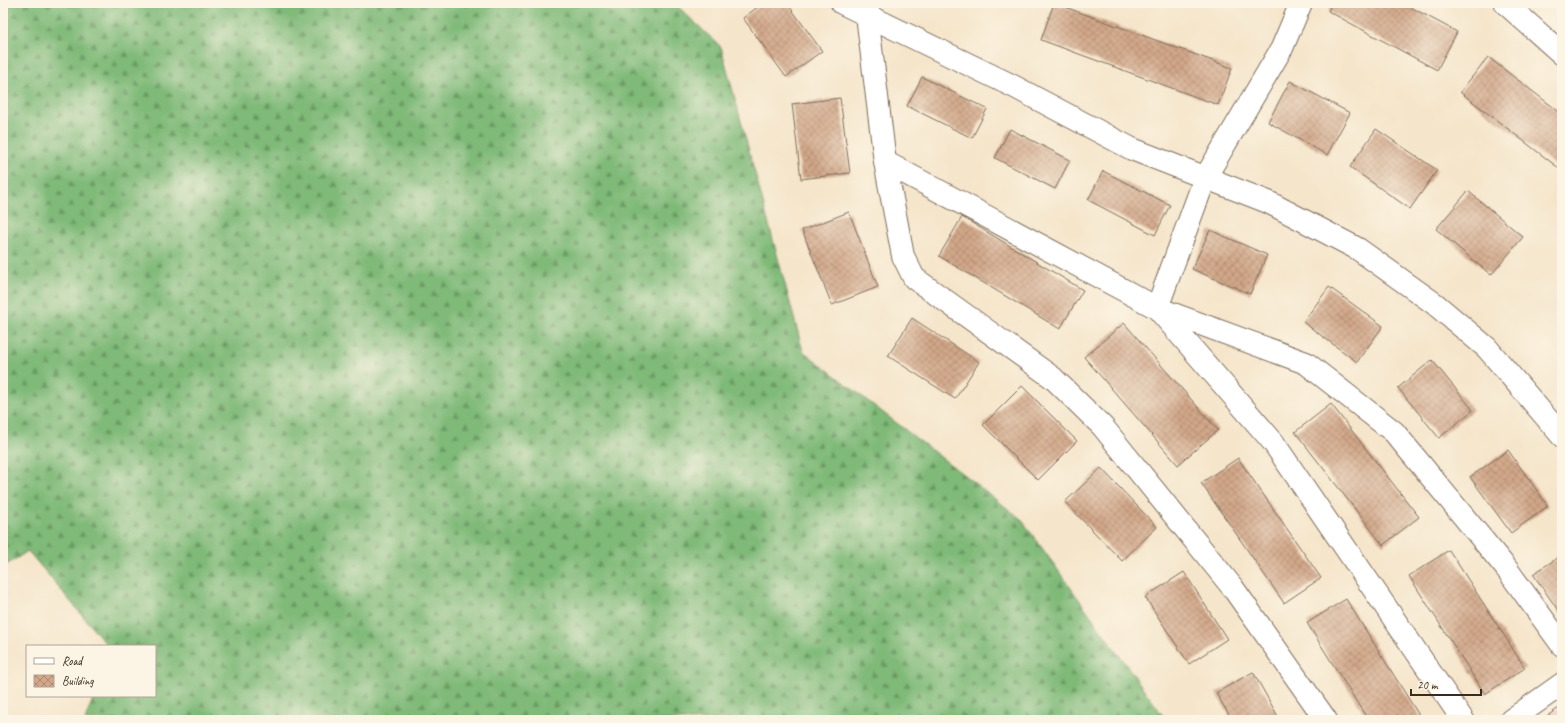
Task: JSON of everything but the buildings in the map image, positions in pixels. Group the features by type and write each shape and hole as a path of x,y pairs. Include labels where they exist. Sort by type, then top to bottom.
{"street":[{"path":"842,3 1013,86 1132,149 1268,202 1358,249 1435,304 1487,348 1562,436"},
{"path":"1157,308 1205,178 1282,48 1301,3"},
{"path":"1505,3 1562,54"},
{"path":"867,15 885,162 903,256 914,278 1053,378 1103,427 1233,588 1326,720"},
{"path":"885,162 1157,308 1306,363 1394,432 1506,568 1562,645"},
{"path":"1157,308 1273,442 1463,720"},
{"path":"1511,720 1562,684"}],"green space":[{"path":"3,3 674,3 721,47 803,351 1021,519 1166,720 85,720 94,697 156,697 156,645 107,645 28,551 3,567"}]}
